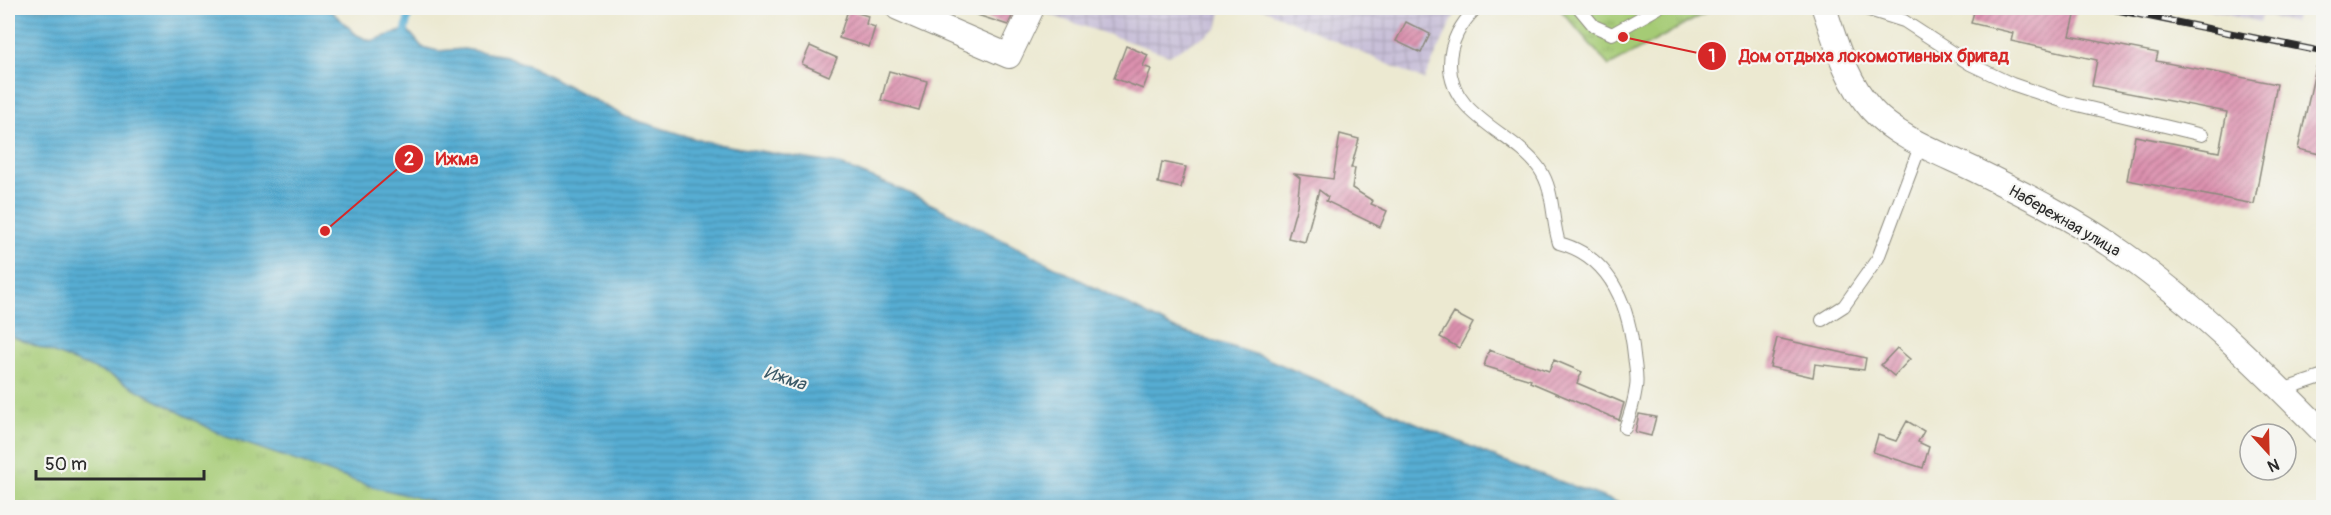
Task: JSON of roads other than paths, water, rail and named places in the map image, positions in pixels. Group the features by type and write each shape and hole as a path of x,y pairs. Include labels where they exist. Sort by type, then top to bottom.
{"street":[{"path":"898,8 1009,56 1032,8"},
{"name":"Набережная улица","path":"1824,8 1843,64 1858,92 1873,111 1921,144 2081,227 2123,253 2219,330 2324,433"}],"lane":[{"path":"1476,8 1464,20 1453,45 1450,73 1452,84 1457,96 1467,107 1528,155 1540,170 1551,193 1559,243 1591,259 1619,290 1631,325 1637,386 1625,428"},
{"path":"1579,8 1594,26 1612,34 1658,8"},
{"path":"1863,8 1904,21 1970,64 2012,84 2065,102 2202,135"},
{"path":"1822,320 1844,306 1878,258 1921,144"},
{"path":"2282,390 2324,376"}],"water":[{"path":"8,8 328,8 357,35 371,41 407,29 422,47 438,51 464,49 506,56 536,69 626,117 705,142 838,164 900,189 960,218 1175,329 1261,356 1502,460 1630,507 459,508 370,486 224,436 110,375 8,335"}],"waterway":[{"path":"404,37 410,8"}],"railway":[{"path":"2107,8 2324,52"}],"place":[{"name":"Дом отдыха локомотивных бригад","path":"1623,37"},
{"name":"Ижма","path":"325,231"}]}
